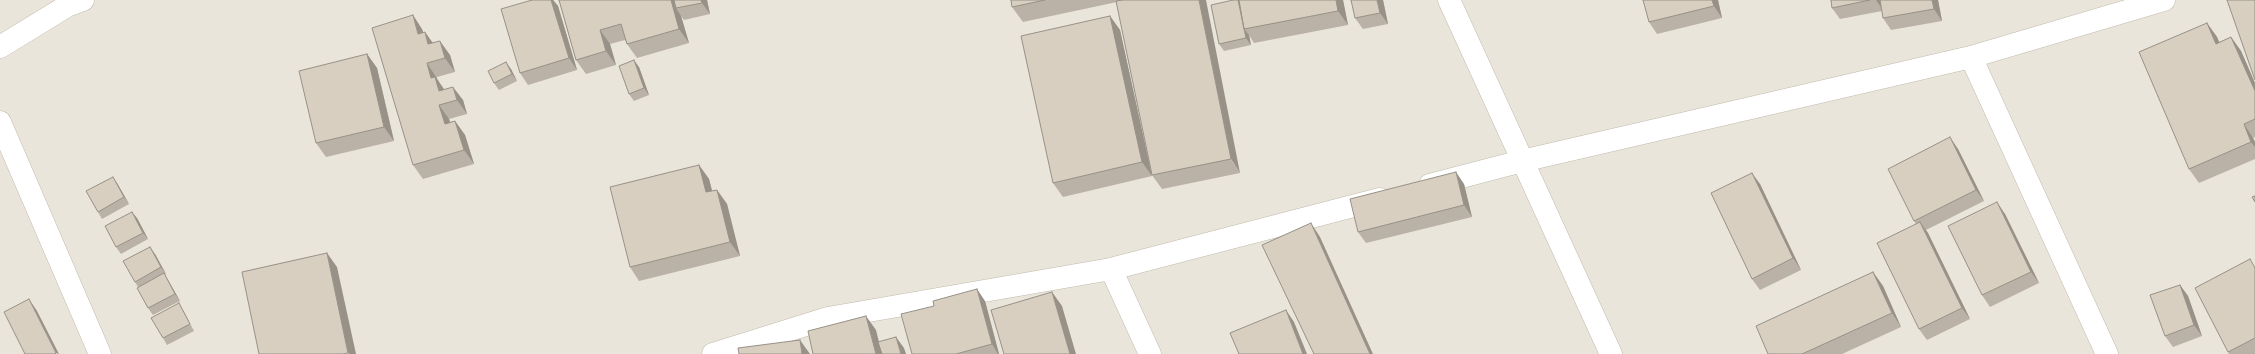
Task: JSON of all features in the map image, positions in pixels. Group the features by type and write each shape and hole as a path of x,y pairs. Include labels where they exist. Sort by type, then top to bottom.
{"street":[{"path":"0,47 67,6 83,0"},
{"path":"1449,0 1611,354"},
{"path":"713,354 828,318 1111,269 1522,161 1971,57 2164,0"},
{"path":"1971,57 2107,354"},
{"path":"0,122 100,354"},
{"path":"1111,269 1150,354"}],"shaded area":[{"path":"0,0 2255,0 2255,354 0,354"}],"building":[{"path":"532,0 551,0 569,58 520,73 501,9"},
{"path":"559,0 671,0 679,29 627,44 621,24 600,30 606,51 576,60"},
{"path":"674,0 701,0 702,3 676,8"},
{"path":"1011,0 1045,0 1012,7"},
{"path":"1199,0 1231,159 1152,175 1116,1"},
{"path":"1238,0 1246,38 1219,44 1211,5"},
{"path":"1239,0 1336,0 1338,11 1244,29"},
{"path":"1351,0 1377,0 1380,13 1355,18"},
{"path":"1643,0 1712,0 1714,6 1649,22"},
{"path":"1831,0 1870,0 1832,8"},
{"path":"1880,0 1932,0 1934,9 1883,18"},
{"path":"2227,0 2255,0 2255,80"},
{"path":"413,15 418,34 425,32 428,44 440,41 445,58 427,63 431,78 435,77 439,91 453,87 457,100 439,105 445,124 455,121 464,150 413,165 372,28"},
{"path":"1110,16 1142,162 1053,183 1021,36"},
{"path":"2207,23 2216,44 2231,37 2255,91 2255,119 2244,124 2251,142 2189,169 2139,52"},
{"path":"367,54 384,127 316,143 299,71"},
{"path":"634,60 644,88 629,94 619,66"},
{"path":"506,62 512,74 494,83 488,71"},
{"path":"1950,137 1976,190 1914,221 1888,169"},
{"path":"699,165 706,192 717,190 730,242 630,267 610,187"},
{"path":"1456,172 1464,205 1358,232 1350,199"},
{"path":"1752,173 1793,258 1752,279 1711,193"},
{"path":"113,177 124,197 98,212 86,191"},
{"path":"1997,202 2031,272 1982,295 1948,226"},
{"path":"132,212 143,233 116,247 105,226"},
{"path":"1920,222 1962,308 1919,329 1877,243"},
{"path":"1311,223 1370,354 1314,354 1262,245"},
{"path":"150,247 161,267 135,282 123,261"},
{"path":"327,253 348,353 259,354 242,272"},
{"path":"2250,259 2255,268 2255,338 2228,352 2195,288"},
{"path":"1873,272 1892,313 1802,354 1768,354 1756,326"},
{"path":"164,273 175,294 148,308 137,288"},
{"path":"2180,285 2194,325 2165,336 2150,295"},
{"path":"977,289 992,344 956,354 912,354 901,314 934,306 933,301"},
{"path":"1052,292 1070,354 1004,354 991,310"},
{"path":"29,299 56,353 55,354 25,354 4,312"},
{"path":"179,303 190,324 163,338 151,318"},
{"path":"1286,310 1303,354 1239,354 1230,333"},
{"path":"866,316 876,354 813,354 808,331"},
{"path":"896,337 901,354 882,354 878,342"},
{"path":"800,340 802,354 739,354 738,348"}]}
